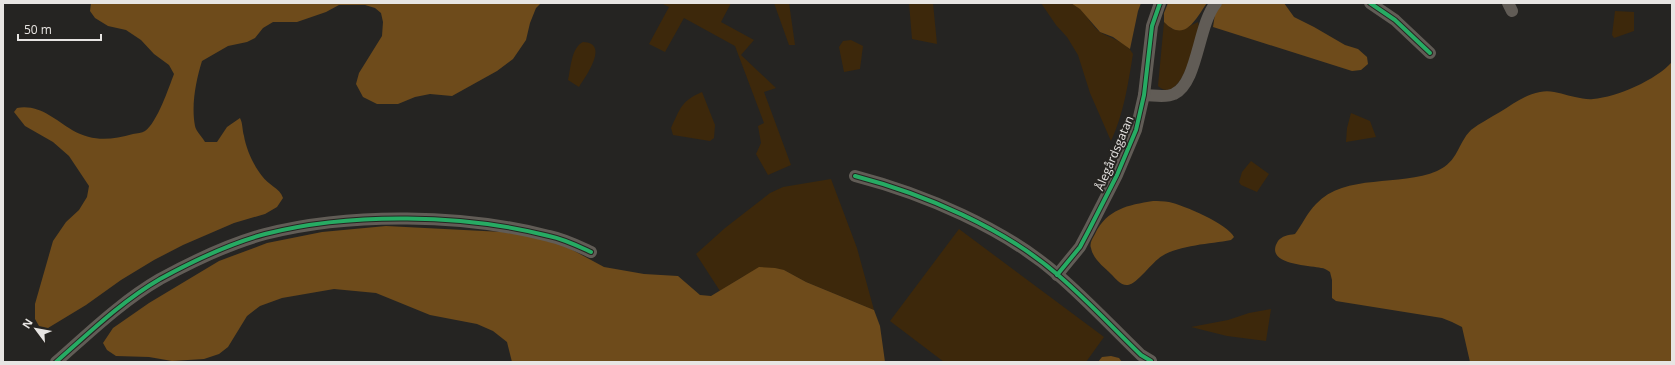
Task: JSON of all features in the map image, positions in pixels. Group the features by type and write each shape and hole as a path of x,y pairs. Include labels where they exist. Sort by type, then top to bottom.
{"street":[{"name":"Ålegårdsgatan","path":"1058,275 1080,247 1117,175 1136,130 1144,95 1152,26 1160,3"},
{"path":"1144,95 1170,95 1179,91 1192,70 1208,16 1216,3"},
{"path":"1370,3 1395,20 1430,53"},
{"path":"855,176 912,194 976,221 1034,257 1058,275 1141,355 1151,360"},
{"path":"56,362 100,323 159,280 237,243 292,228 330,222 364,220 443,220 551,236 592,252"}],"shaded area":[{"path":"1065,2 1076,5 1084,12 1096,29 1122,43 1133,54 1122,109 1111,141 1090,93 1078,55 1067,37 1056,25 1041,3"},
{"path":"91,3 541,3 536,8 530,23 526,40 513,59 497,71 452,96 430,94 415,97 398,104 377,104 363,97 356,84 359,73 382,36 383,22 381,13 375,8 365,5 339,5 326,12 297,22 273,22 263,28 255,38 247,42 228,46 202,61 196,84 194,101 194,118 197,130 205,142 217,142 227,127 240,118 248,152 253,162 259,172 283,198 277,207 265,214 234,223 183,245 154,260 48,328 39,326 35,319 35,304 53,241 66,222 79,210 87,197 89,186 69,156 53,142 25,126 14,112 17,108 25,107 39,110 72,130 87,137 110,139 141,133 145,131 154,121 174,74 169,65 154,54 141,40 126,30 108,26 95,18 90,11"},
{"path":"661,3 731,3 721,22 754,40 741,55 776,88 764,92 791,165 768,175 756,154 761,143 758,126 764,123 735,46 684,18 665,52 649,44 669,7"},
{"path":"774,3 789,3 795,45 789,45"},
{"path":"909,3 933,3 937,44 912,39"},
{"path":"1071,3 1141,3 1130,49 1113,37 1100,32 1080,9"},
{"path":"1168,3 1207,3 1189,26 1184,30 1178,30 1171,28 1164,22 1164,13"},
{"path":"1222,3 1284,3 1294,17 1345,45 1358,49 1367,57 1368,64 1361,70 1352,71 1213,27 1215,14"},
{"path":"1615,11 1634,12 1634,31 1614,38 1612,35"},
{"path":"1164,22 1169,27 1177,30 1185,29 1198,22 1199,27 1195,45 1186,69 1174,87 1166,90 1158,86"},
{"path":"851,40 863,46 860,69 844,72 839,47 843,41"},
{"path":"583,42 591,44 595,48 595,54 594,61 579,87 568,80 574,53"},
{"path":"1672,62 1672,362 1470,362 1462,327 1442,318 1336,301 1332,298 1332,280 1330,272 1323,268 1289,262 1277,255 1275,249 1278,241 1283,237 1295,234 1316,204 1328,194 1357,184 1407,179 1437,171 1450,162 1466,135 1471,130 1534,93 1549,91 1587,99 1603,98 1624,91 1646,81 1665,69"},
{"path":"702,92 715,125 714,138 710,141 673,135 671,128 682,106 695,95"},
{"path":"1351,113 1370,121 1376,137 1346,142 1347,128"},
{"path":"1251,161 1269,174 1257,192 1241,185 1239,182 1242,172"},
{"path":"831,179 857,248 874,310 806,282 784,270 744,276 720,291 696,254 725,228 770,193 783,187"},
{"path":"1153,201 1169,202 1194,211 1223,226 1234,237 1231,240 1195,245 1169,252 1158,259 1132,284 1125,285 1117,280 1096,259 1090,244 1100,226 1112,214 1135,204"},
{"path":"386,226 503,232 554,240 604,267 644,274 678,276 700,295 711,296 759,267 784,270 806,282 874,310 880,326 885,362 512,362 507,342 493,331 477,324 430,315 376,293 334,289 282,298 260,306 247,316 228,347 219,354 204,359 172,361 149,357 116,356 107,350 103,343 113,328 149,303 219,261 267,243 322,232"},
{"path":"959,229 1104,337 1086,362 944,362 890,321"},
{"path":"1271,309 1266,341 1227,336 1191,327 1228,320 1249,313"},
{"path":"1111,356 1119,358 1122,362 1098,362 1102,357"}],"cycle path":[{"path":"1057,275 1080,247 1117,175 1136,130 1144,95 1152,26 1160,3"},
{"path":"1370,3 1395,20 1430,53"},
{"path":"855,176 908,192 935,203 962,215 1013,242 1037,258 1058,275 1090,304 1141,355 1151,361"},
{"path":"56,362 119,307 160,279 198,259 224,248 265,234 298,227 370,219 407,218 481,223 549,236 571,243 591,252"}]}
